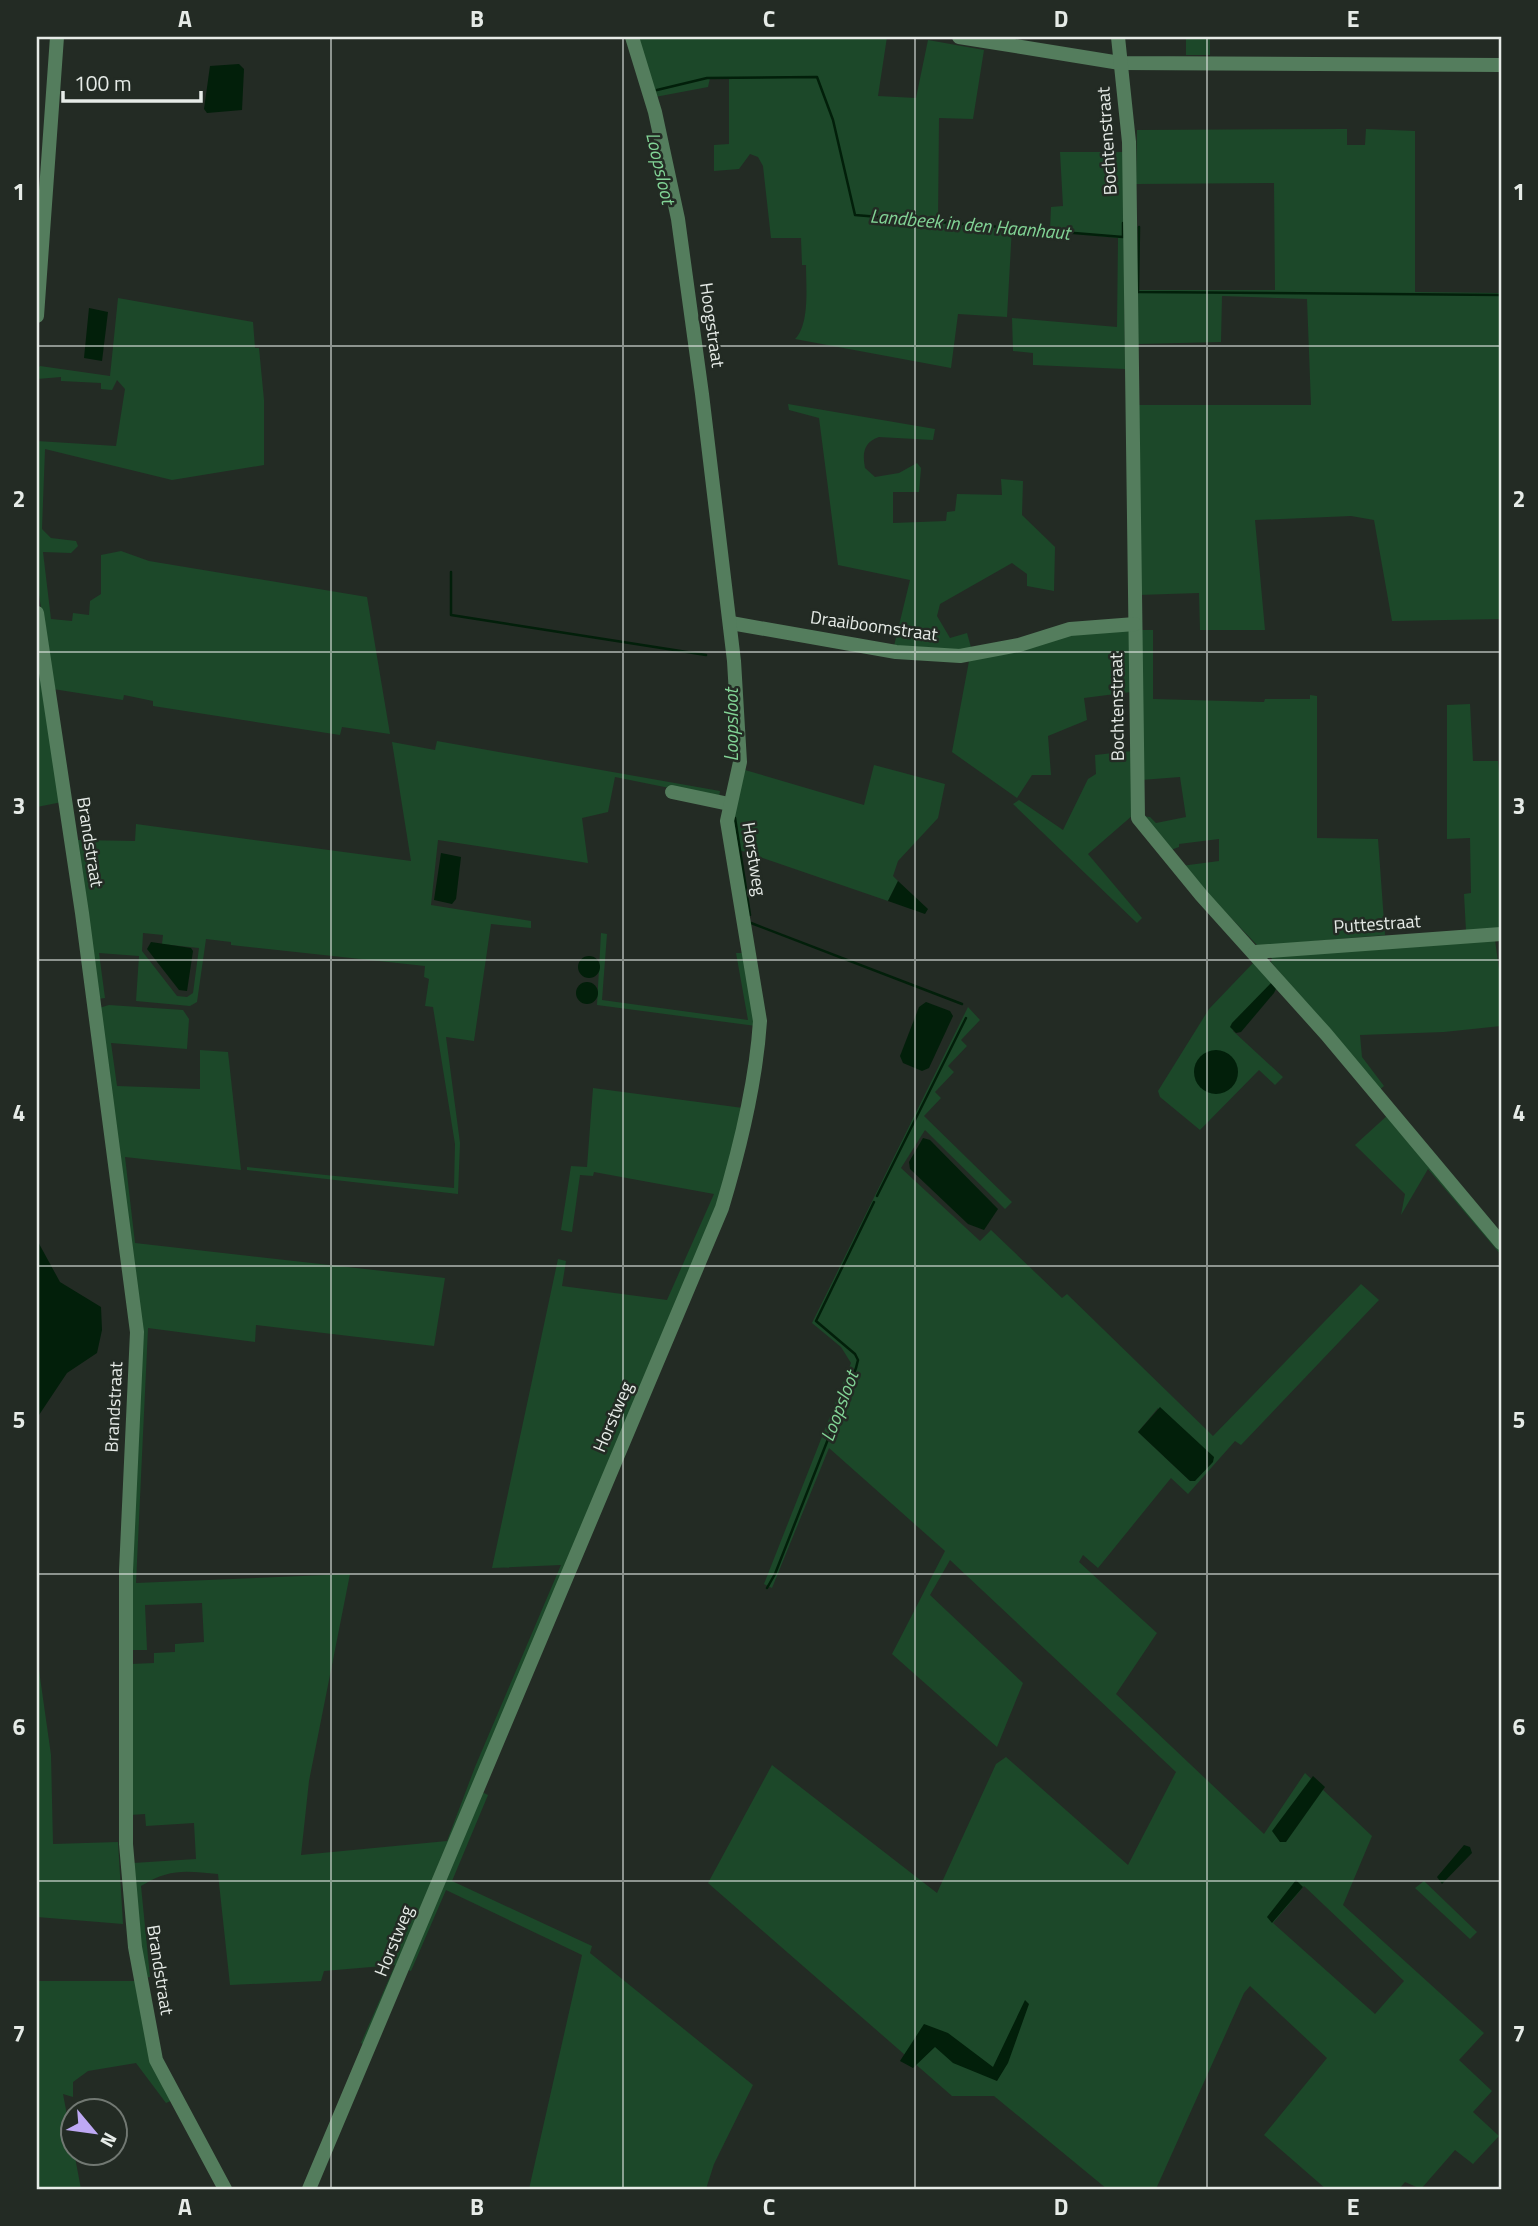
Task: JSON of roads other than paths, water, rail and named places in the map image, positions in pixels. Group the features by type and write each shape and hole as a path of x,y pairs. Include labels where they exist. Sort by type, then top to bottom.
{"street":[{"path":"37,317 57,37"},
{"name":"Hoogstraat","path":"632,37 655,112 678,219 731,623"},
{"path":"959,37 1121,63 1501,65"},
{"name":"Bochtenstraat","path":"1118,37 1129,142 1136,803 1140,823 1200,895 1255,951 1501,1243"},
{"name":"Brandstraat","path":"37,612 82,913 136,1332 125,1571 126,1844 135,1947 156,2060 225,2189"},
{"name":"Draaiboomstraat","path":"731,623 896,652 960,656 1008,648 1070,629 1135,624"},
{"name":"Horstweg","path":"309,2189 708,1240 735,1165 760,1021 727,821 740,762 731,623"},
{"path":"672,792 729,804"},
{"name":"Puttestraat","path":"1255,951 1501,934"}],"waterway":[{"name":"Landbeek in den Haanhaut","path":"657,90 707,78 817,77 833,120 855,215 1123,237 1123,223"},
{"name":"Landbeek in den Haanhaut","path":"1139,227 1138,292 1501,295"},
{"path":"451,572 451,615 706,655"},
{"name":"Loopsloot","path":"735,818 750,915"},
{"name":"Loopsloot","path":"751,923 962,1004"},
{"name":"Loopsloot","path":"877,1196 966,1018"},
{"name":"Loopsloot","path":"767,1588 775,1574 856,1368 858,1360 855,1354 816,1321 874,1202"}]}
